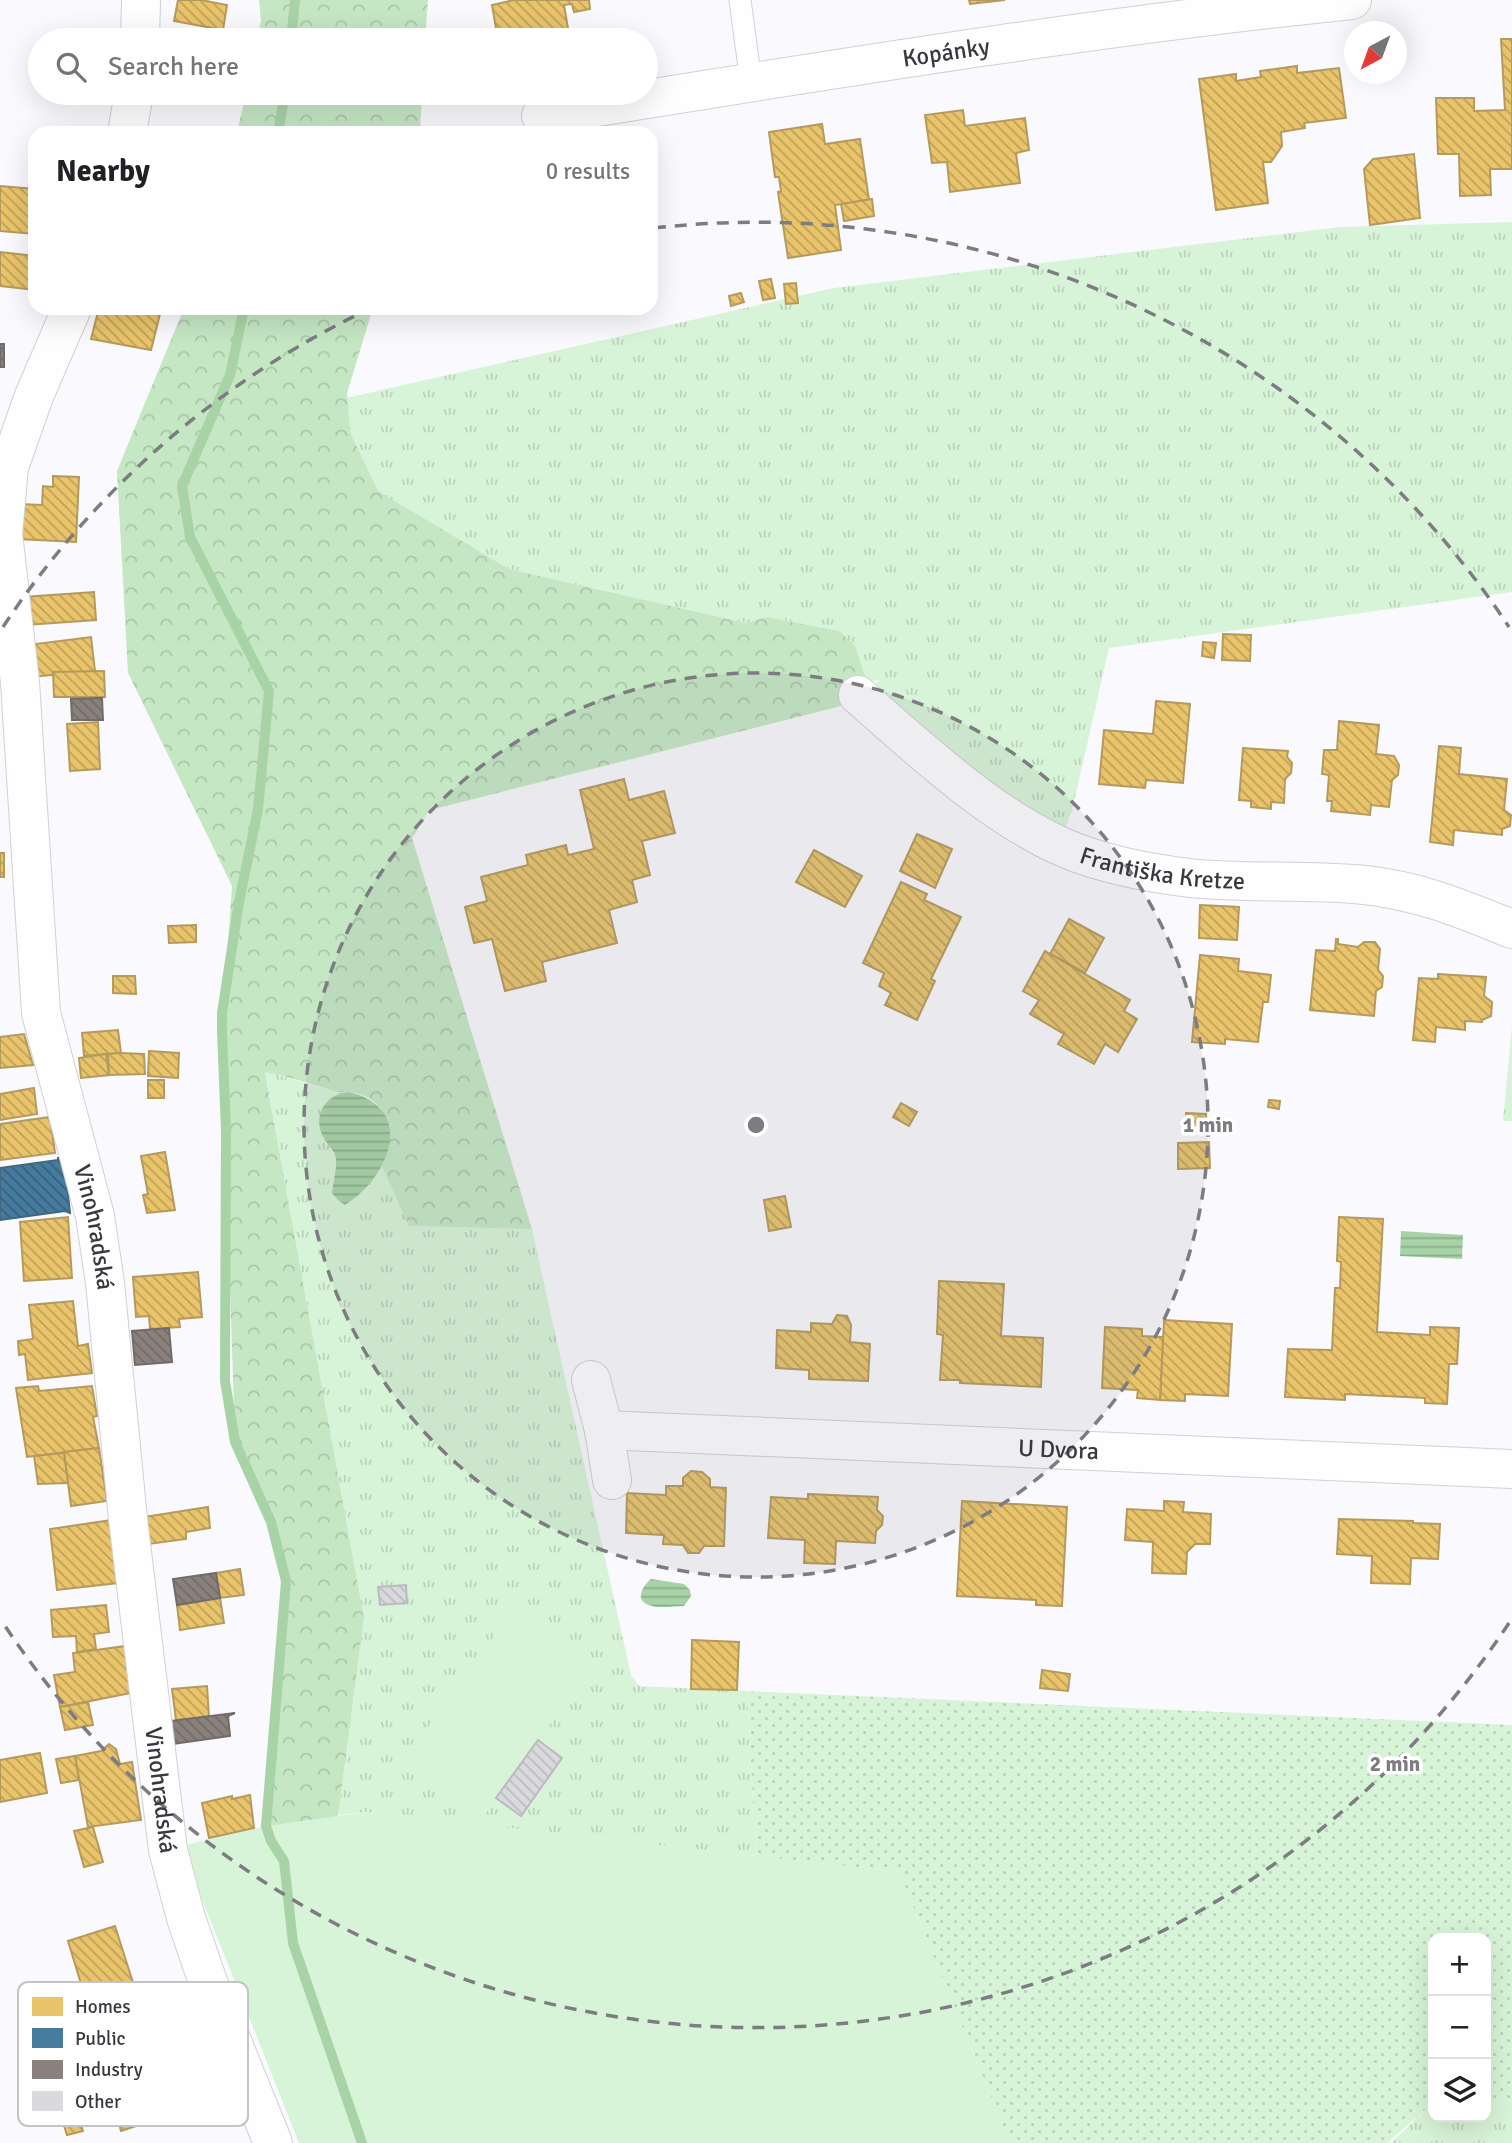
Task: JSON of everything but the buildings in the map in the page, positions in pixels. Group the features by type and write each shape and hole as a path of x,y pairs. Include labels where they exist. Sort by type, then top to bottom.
{"street":[{"path":"140,28 141,0"},
{"name":"Kopánky","path":"658,97 1208,15 1352,0"},
{"path":"128,126 132,105"},
{"name":"Kopánky","path":"541,116 609,105"},
{"name":"Vinohradská","path":"69,315 34,396 9,467 3,534 8,657 21,696 41,1013 95,1216 105,1283 130,1533 168,1850 186,1918 208,1982"},
{"name":"Františka Kretze","path":"859,695 987,802 1052,842 1090,858 1191,878 1367,886 1434,898 1512,929"},
{"path":"591,1380 604,1430 612,1480"},
{"name":"U Dvora","path":"604,1430 1512,1469"},
{"name":"Vinohradská","path":"248,2081 273,2143"}],"lane":[{"path":"740,0 751,82"}],"green space":[{"path":"259,0 428,0 426,28 259,28"},
{"path":"243,105 421,105 420,126 239,126"},
{"path":"1512,222 1512,592 1109,648 1072,811 1064,831 1008,802 870,687 880,680 867,682 839,631 767,617 746,623 509,569 377,491 344,419 346,398 834,288 1340,227"},
{"path":"181,315 371,315 347,393 350,432 378,491 509,569 746,623 767,617 839,631 855,646 867,682 853,703 438,808 433,805 412,838 532,1229 409,1226 382,1166 389,1145 389,1135 388,1124 379,1107 360,1094 336,1092 265,1072 364,1618 333,1854 284,1861 266,1826 286,1581 271,1522 235,1442 222,1032 232,886 128,673 117,471"},
{"path":"1512,1025 1512,1121 1503,1121"},
{"path":"265,1071 339,1093 359,1094 383,1112 390,1125 391,1144 386,1159 409,1226 532,1229 631,1675 639,1686 747,1691 756,1856 367,1812 338,1815 364,1618"},
{"path":"517,1604 596,1660 481,1820 402,1763"},
{"path":"747,1691 1512,1725 1512,2099 1491,2101 1491,1933 1428,1933 1428,2109 1387,2143 1010,2143 899,1872 756,1856"},
{"path":"367,1812 899,1872 1010,2143 299,2143 248,2015 248,1982 235,1982 181,1846 266,1826"},
{"path":"1512,2099 1512,2143 1391,2143 1426,2109 1428,2122 1491,2122 1491,2101"}],"shaded area":[{"path":"349,1092 370,1101 384,1113 390,1128 384,1162 361,1193 345,1205 332,1193 336,1159 319,1124 322,1108 327,1102"},
{"path":"1401,1231 1463,1235 1462,1259 1400,1256"},
{"path":"651,1579 684,1584 690,1590 691,1596 684,1606 662,1607 644,1603 641,1596 643,1589"}],"waterway":[{"path":"292,28 295,0"},
{"path":"279,126 283,105"},
{"path":"243,315 230,375 182,486 190,537 269,691 258,809 239,902 222,1013 226,1130 225,1381 235,1442 271,1522 286,1581 266,1826 271,1841 284,1861 293,1943 362,2143"}]}
